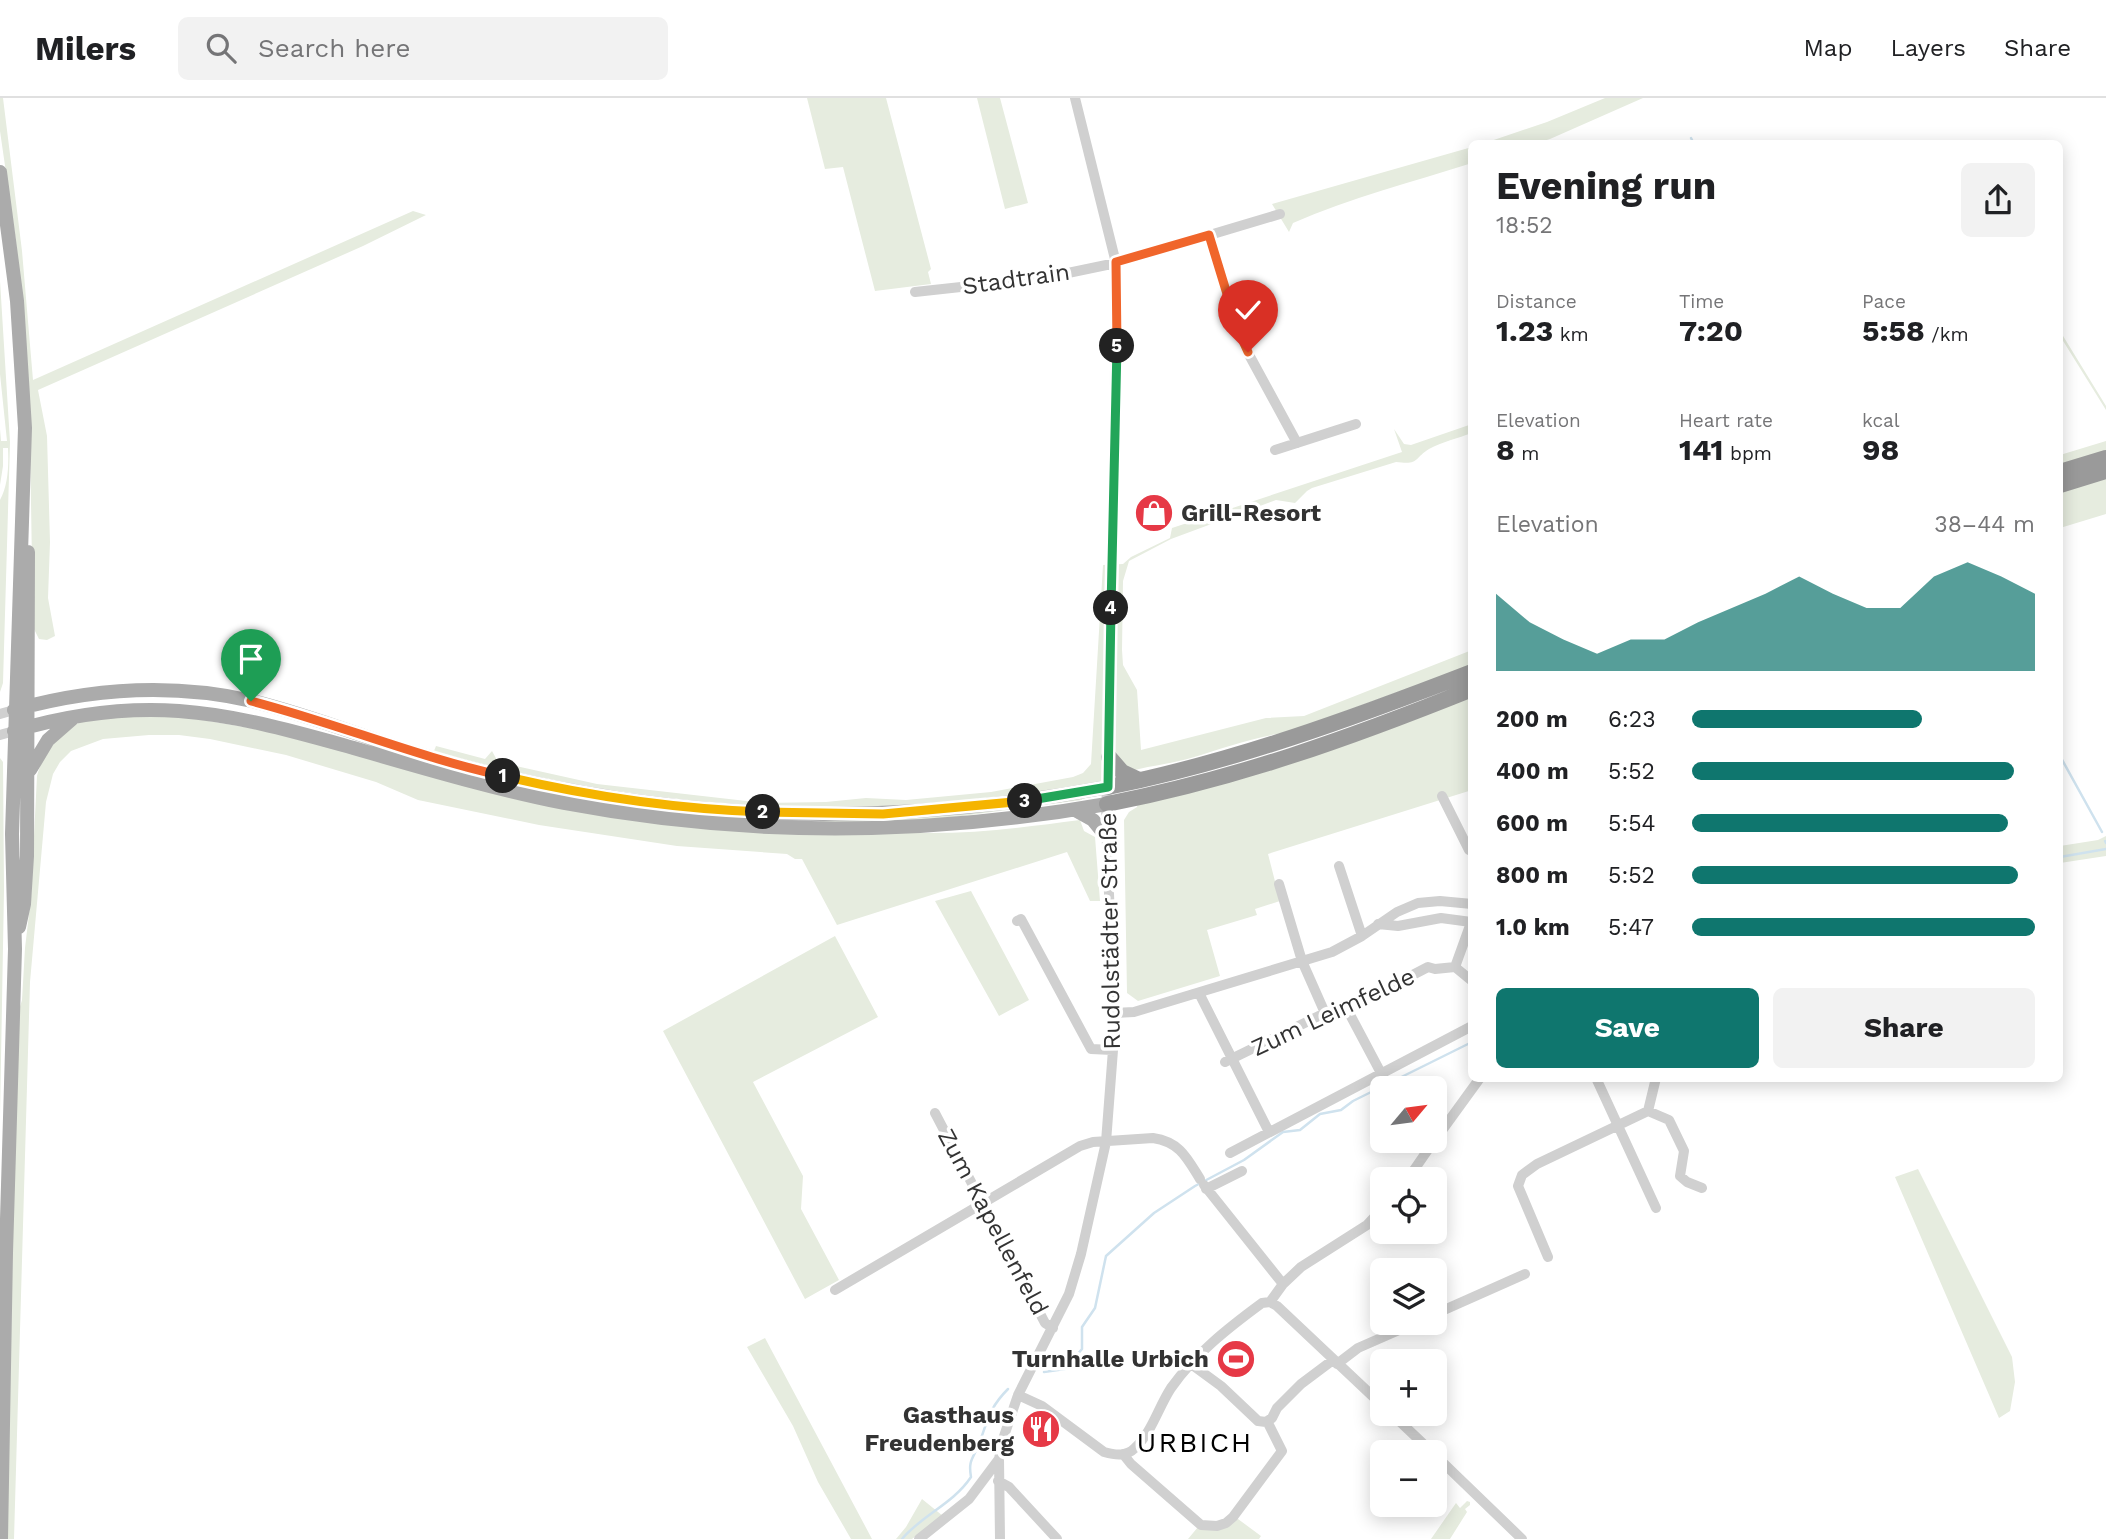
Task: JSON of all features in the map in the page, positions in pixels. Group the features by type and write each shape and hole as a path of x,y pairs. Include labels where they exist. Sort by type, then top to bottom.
{"highway":[{"path":"2063,471 2106,458"},
{"path":"2063,484 2106,471"},
{"path":"1108,787 1207,764 1292,738 1468,674"},
{"path":"1107,804 1259,767 1344,739 1468,691"},
{"path":"1109,757 1122,772 1139,780"}],"main road":[{"path":"0,172 17,301 29,554 29,706 14,731 12,889 15,949 1,1539"},
{"path":"15,949 24,904 28,774 7,712 24,477"},
{"path":"29,672 37,690 58,699"},
{"path":"7,712 58,699 106,692 152,689 209,694 251,701 291,712 414,753 475,770 645,803 706,808 819,814 883,814 1012,802 1108,787"},
{"path":"14,731 76,716 108,712 177,711 229,717 295,732 480,784 563,803 637,815 732,825 806,829 885,828 1013,819 1107,804"},
{"path":"28,774 48,740 76,716"},
{"path":"0,741 14,752"},
{"path":"1075,810 1093,820 1106,836"}],"street":[{"name":"Rudolstädter Straße","path":"1000,1539 998,1481 1003,1438 1018,1395 1069,1294 1081,1254 1106,1142 1113,1050 1114,1013 1106,836 1117,334 1116,262 1075,98"},
{"name":"Stadtrain","path":"915,292 1044,278 1116,262 1280,214"},
{"path":"1209,235 1241,340 1297,443"},
{"path":"1275,450 1356,424"},
{"path":"1442,796 1468,848"},
{"path":"1339,866 1362,936"},
{"path":"1279,884 1302,961 1325,1013"},
{"path":"1114,1013 1134,1012 1339,949 1397,912 1418,903 1440,901 1468,904"},
{"path":"1378,925 1398,926 1441,918 1468,921"},
{"path":"1017,921 1021,919 1091,1049 1113,1050"},
{"path":"1468,930 1455,967 1468,978"},
{"name":"Zum Leimfelde","path":"1229,1060 1325,1013 1347,1009 1428,967 1455,967"},
{"name":"Zum Leimfelde","path":"1199,993 1229,1060 1269,1132"},
{"path":"1347,1009 1381,1073"},
{"path":"1230,1153 1468,1028"},
{"path":"1447,1124 1477,1082"},
{"path":"1598,1082 1656,1208"},
{"path":"1648,1111 1655,1082"},
{"path":"1548,1257 1518,1186 1522,1175 1537,1164 1648,1111 1669,1120 1684,1151 1680,1176 1702,1188"},
{"name":"Zum Kapellenfeld","path":"935,1114 1045,1323 1053,1328"},
{"path":"835,1290 1080,1146 1093,1142 1153,1138 1164,1140 1182,1152 1203,1184 1283,1284"},
{"path":"1203,1184 1242,1171"},
{"path":"1270,1302 1283,1284 1314,1258 1370,1222"},
{"path":"1447,1309 1525,1274"},
{"path":"1018,1395 1042,1406 1104,1452 1129,1453 1143,1438 1164,1399 1207,1346 1262,1303 1270,1302 1278,1306 1370,1394"},
{"path":"1191,1364 1221,1386 1258,1421 1267,1421 1301,1384 1358,1348 1388,1335"},
{"path":"1123,1454 1201,1525 1210,1527 1226,1523 1233,1517 1282,1451 1267,1421"},
{"path":"1405,1426 1419,1440"},
{"path":"919,1539 969,1499 999,1459"},
{"path":"1447,1467 1522,1539"},
{"path":"998,1481 1009,1487 1057,1539"}],"shaded area":[{"path":"0,98 3,98 22,251 33,380 413,211 426,215 363,246 38,390 47,436 50,542 48,598 55,636 47,640 39,639 33,627 30,440 16,242 0,131"},
{"path":"807,98 886,98 931,269 928,272 931,284 875,291 843,167 825,169"},
{"path":"977,98 1000,98 1028,203 1005,209"},
{"path":"1605,98 1643,98 1547,140 1494,140"},
{"path":"1468,148 1468,164 1315,214 1293,223 1289,232 1272,204"},
{"path":"0,281 10,442 3,683 0,692 0,500 6,482 8,448 3,448 0,485 0,429 1,441 7,441 0,374"},
{"path":"2063,336 2106,406 2106,410 2063,341"},
{"path":"1468,425 1468,434 1434,447 1413,462 1396,462 1312,488 1295,503 1276,500 1171,539 1129,561 1123,581 1122,650 1123,665 1137,690 1141,750 1266,718 1304,716 1468,652 1468,666 1288,732 1068,789 928,804 857,807 715,803 644,795 573,784 434,751 436,746 485,759 492,751 498,762 597,784 764,803 866,798 906,800 991,792 1073,777 1083,773 1091,764 1103,565 1123,564 1131,557 1170,538 1172,528 1402,452 1394,429 1404,444 1411,445"},
{"path":"2106,441 2106,452 2063,465 2063,454"},
{"path":"2106,477 2106,514 2063,527 2063,490"},
{"path":"1468,695 1468,791 1268,854 1280,901 1255,909 1257,915 1207,930 1220,976 1138,1001 1127,993 1124,820 1138,803"},
{"path":"103,717 185,717 279,733 561,807 920,833 980,831 1080,820 1084,831 1095,837 1100,901 1090,901 1067,852 837,925 802,859 795,859 787,854 677,846 539,825 418,800 376,782 286,755 210,739 149,735 103,739 71,751 53,774 46,802 30,982 14,1539 7,1539 17,1017 22,1000 31,897 37,776 47,753 63,734 79,723"},
{"path":"0,758 3,762 4,890 0,1116"},
{"path":"1081,796 1082,800 925,821 820,824 820,820"},
{"path":"2106,836 2106,856 2063,863 2063,846 2098,840"},
{"path":"971,891 1029,1000 999,1016 935,901"},
{"path":"835,936 878,1017 753,1082 803,1176 801,1209 839,1280 805,1299 663,1031"},
{"path":"1918,1169 2012,1357 2015,1382 2010,1411 1999,1418 1895,1177"},
{"path":"765,1338 872,1539 851,1539 818,1482 793,1426 747,1347"},
{"path":"922,1499 943,1516 912,1539 896,1539 906,1527"},
{"path":"1467,1501 1470,1502 1465,1509 1467,1512 1450,1539 1431,1539 1456,1503 1460,1508"},
{"path":"1238,1519 1261,1536 1259,1539 1188,1539 1198,1527"}],"waterway":[{"path":"2063,761 2102,832"},
{"path":"2063,856 2106,849"},
{"path":"1044,1372 1065,1369 1082,1349 1082,1327 1095,1308 1106,1256 1154,1213 1195,1186 1244,1160 1283,1132 1300,1130 1320,1114 1341,1110 1353,1101 1468,1044"},
{"path":"902,1539 955,1495 971,1477 971,1463 990,1415 1008,1389"}],"place":[{"name":"Grill-Resort","path":"1154,513"},
{"name":"Turnhalle Urbich","path":"1236,1359"},
{"name":"Gasthaus Freudenberg","path":"1041,1429"}],"district":[{"name":"URBICH","path":"1195,1442"}],"route":[{"path":"251,701 475,770 645,803 754,812 883,814 1025,801 1108,787 1116,262 1209,235 1241,340 1248,352"}]}
